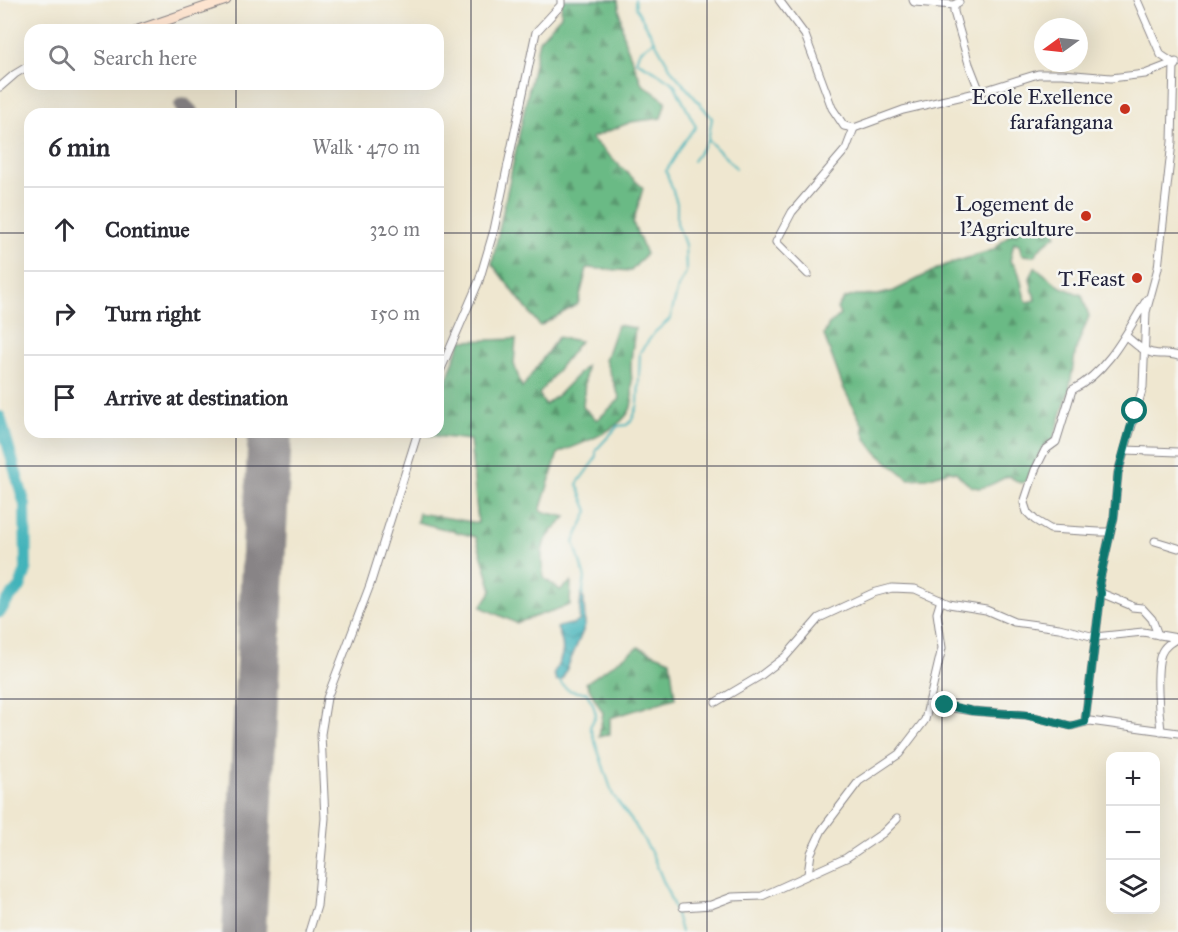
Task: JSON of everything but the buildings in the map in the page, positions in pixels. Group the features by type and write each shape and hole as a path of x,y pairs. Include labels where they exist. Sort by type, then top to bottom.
{"street":[{"path":"156,24 226,0"},
{"path":"444,362 478,281 494,230 536,32 561,4 561,0"},
{"path":"779,0 805,35 832,108 844,126 855,128 903,110 980,92 1038,74 1111,78 1144,74 1177,64"},
{"path":"913,0 914,2 957,4 969,64 980,92"},
{"path":"1137,0 1161,55 1177,64"},
{"path":"1085,722 1101,593 1099,583 1114,517 1118,473 1143,387 1146,312 1158,268 1172,142 1177,64"},
{"path":"0,87 24,69"},
{"path":"808,274 776,242 792,212 846,149 855,128"},
{"path":"1110,531 1050,529 1027,512 1024,503 1035,470 1045,450 1056,442 1072,390 1091,380 1126,336 1150,294"},
{"path":"1126,336 1150,353 1171,353 1178,356"},
{"path":"309,932 317,906 325,818 321,734 327,698 370,585 416,438"},
{"path":"1125,450 1178,452"},
{"path":"1155,541 1178,548"},
{"path":"716,702 760,676 785,657 819,618 873,593 892,588 915,589 949,604 986,610 1014,622 1059,628 1095,638 1143,632 1178,638"},
{"path":"1101,593 1132,607 1142,608 1152,619 1158,635"},
{"path":"808,874 811,853 822,830 859,781 899,754 925,720 942,648 937,613 941,600"},
{"path":"1161,731 1158,689 1161,654 1168,644 1178,638"},
{"path":"927,704 972,711 1026,715 1071,726 1089,721 1178,734"},
{"path":"683,907 711,905 732,897 762,896 846,858 883,833 897,819"}],"green space":[{"path":"562,0 618,0 624,39 642,84 666,101 661,118 631,122 591,138 643,188 633,223 646,254 631,271 587,268 578,304 540,326 492,264 539,40 561,16"},
{"path":"1036,223 1052,223 1056,235 1034,256 1022,255 1019,244 1014,242 1010,261 1017,270 1027,302 1035,300 1030,278 1035,267 1061,287 1082,295 1089,316 1076,349 1069,391 1053,440 1043,447 1025,482 1021,483 1008,476 980,488 969,485 956,472 949,471 927,478 908,479 868,443 863,426 843,387 824,335 828,326 840,315 837,308 844,299 856,295 878,295 894,291 945,265 993,250 1009,235"},
{"path":"617,325 635,328 631,360 631,407 627,415 610,429 558,453 540,511 566,517 547,538 542,550 542,558 544,578 560,590 571,582 570,605 516,623 481,607 492,590 476,537 417,522 419,513 478,523 470,440 444,437 444,388 461,341 516,339 514,364 522,388 558,337 580,341 539,394 545,405 586,366 583,407 597,420 620,399 605,360"},
{"path":"638,647 670,660 675,698 610,718 610,734 599,737 603,713 586,683"}],"water":[{"path":"581,595 584,599 585,626 562,680 556,681 554,673 563,651 557,628 579,621"}],"waterway":[{"path":"635,0 636,8 672,71 712,118 708,140 693,161"},
{"path":"582,596 585,578 574,542 588,511 577,484 596,458 596,450 618,426 627,425 633,418 638,404 640,352 655,332 670,319 678,288 686,272 685,245 677,223 677,203 666,171 696,127 674,84 636,61 639,52 655,40"},
{"path":"708,140 736,168"},
{"path":"0,417 25,505 26,570 20,587 0,612"},
{"path":"558,677 562,685 569,690 586,692 593,704 596,715 590,727 613,795 635,825 652,854 674,907 681,932"}],"runway":[{"path":"244,932 270,438"}],"place":[{"name":"Ecole Exellence farafangana","path":"1125,109"},
{"name":"Logement de l'Agriculture","path":"1086,216"},
{"name":"T.Feast","path":"1137,278"}],"route":[{"path":"945,705 972,711 1026,715 1071,726 1085,722 1098,627 1101,593 1099,583 1114,517 1118,473 1135,411"}]}
